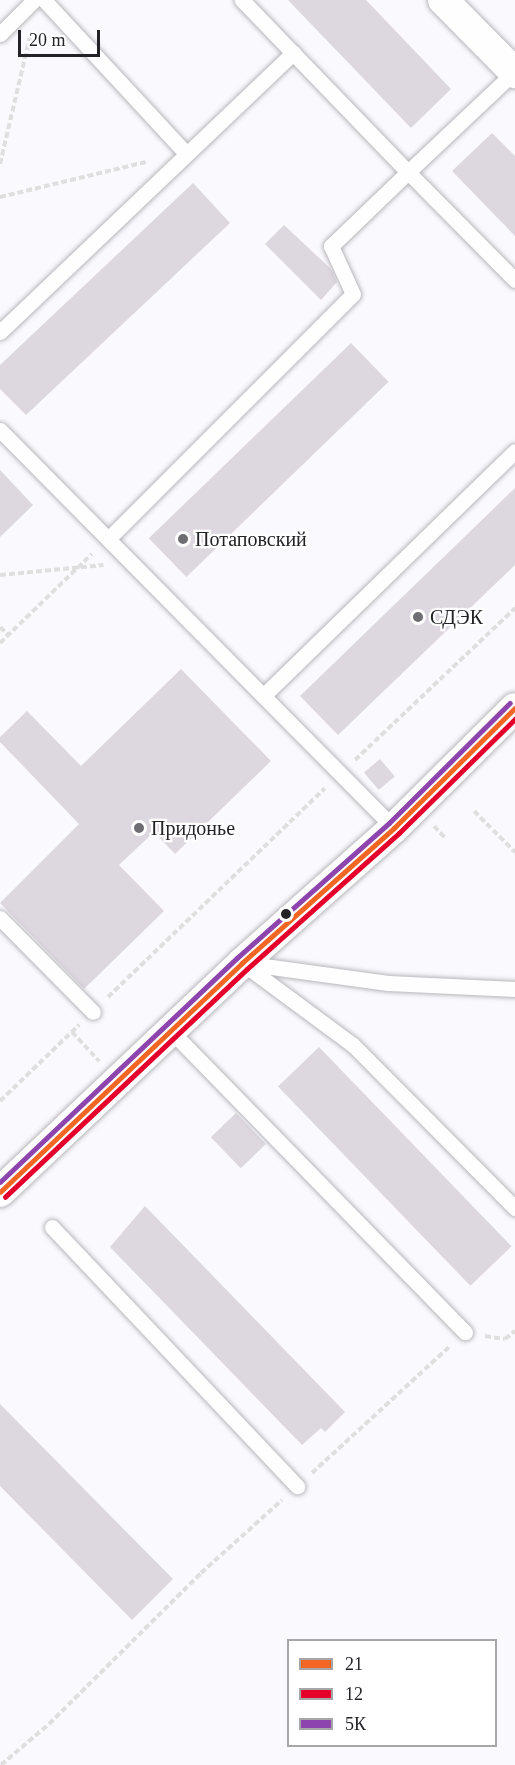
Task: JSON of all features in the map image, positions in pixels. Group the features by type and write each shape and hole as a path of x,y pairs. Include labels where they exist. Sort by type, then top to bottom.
{"street":[{"path":"443,0 515,73"},
{"path":"0,1192 242,963 394,828 515,708"}],"lane":[{"path":"0,34 34,0"},
{"path":"44,0 185,152"},
{"path":"242,0 515,280"},
{"path":"0,332 185,152 293,53"},
{"path":"108,539 353,294 331,246 515,73"},
{"path":"0,430 394,828"},
{"path":"263,696 515,452"},
{"path":"0,918 93,1012"},
{"path":"242,963 388,983 515,989"},
{"path":"242,963 353,1045 515,1208"},
{"path":"171,1031 465,1332"},
{"path":"52,1227 297,1486"}],"path":[{"path":"0,164 30,33"},
{"path":"0,197 185,152"},
{"path":"0,643 108,539"},
{"path":"0,575 131,562"},
{"path":"0,1101 340,773 515,608"},
{"path":"0,627 8,635"},
{"path":"474,811 515,852"},
{"path":"72,1032 119,1081"},
{"path":"2,1765 297,1486 465,1332 505,1339 515,1331"}],"building":[{"path":"288,0 366,0 451,89 411,128"},
{"path":"492,133 515,156 515,236 452,171"},
{"path":"193,183 230,223 26,415 0,389 0,365"},
{"path":"284,225 331,269 337,282 321,300 265,244"},
{"path":"351,343 389,382 186,577 149,538"},
{"path":"0,470 33,505 0,537"},
{"path":"515,488 515,565 338,735 300,696"},
{"name":"Придонье","path":"181,669 271,761 175,854 154,832 119,865 164,911 84,989 0,903 79,824 0,742 0,737 27,711 81,766"},
{"path":"380,759 395,777 379,790 364,772"},
{"path":"319,1047 511,1246 470,1286 278,1087"},
{"path":"236,1113 266,1144 241,1168 211,1137"},
{"path":"145,1206 345,1412 325,1432 321,1428 302,1445 110,1247"},
{"path":"0,1404 173,1579 132,1620 0,1486"}],"transit line":[{"name":"5К","path":"0,1182 237,958 389,823 510,703"},
{"name":"21","path":"0,1192 242,963 394,828 515,708"},
{"name":"12","path":"5,1197 247,969 399,833 515,719"}],"place":[{"name":"Потаповский","path":"183,539"},
{"name":"СДЭК","path":"418,617"},
{"name":"Придонье","path":"139,828"}]}
